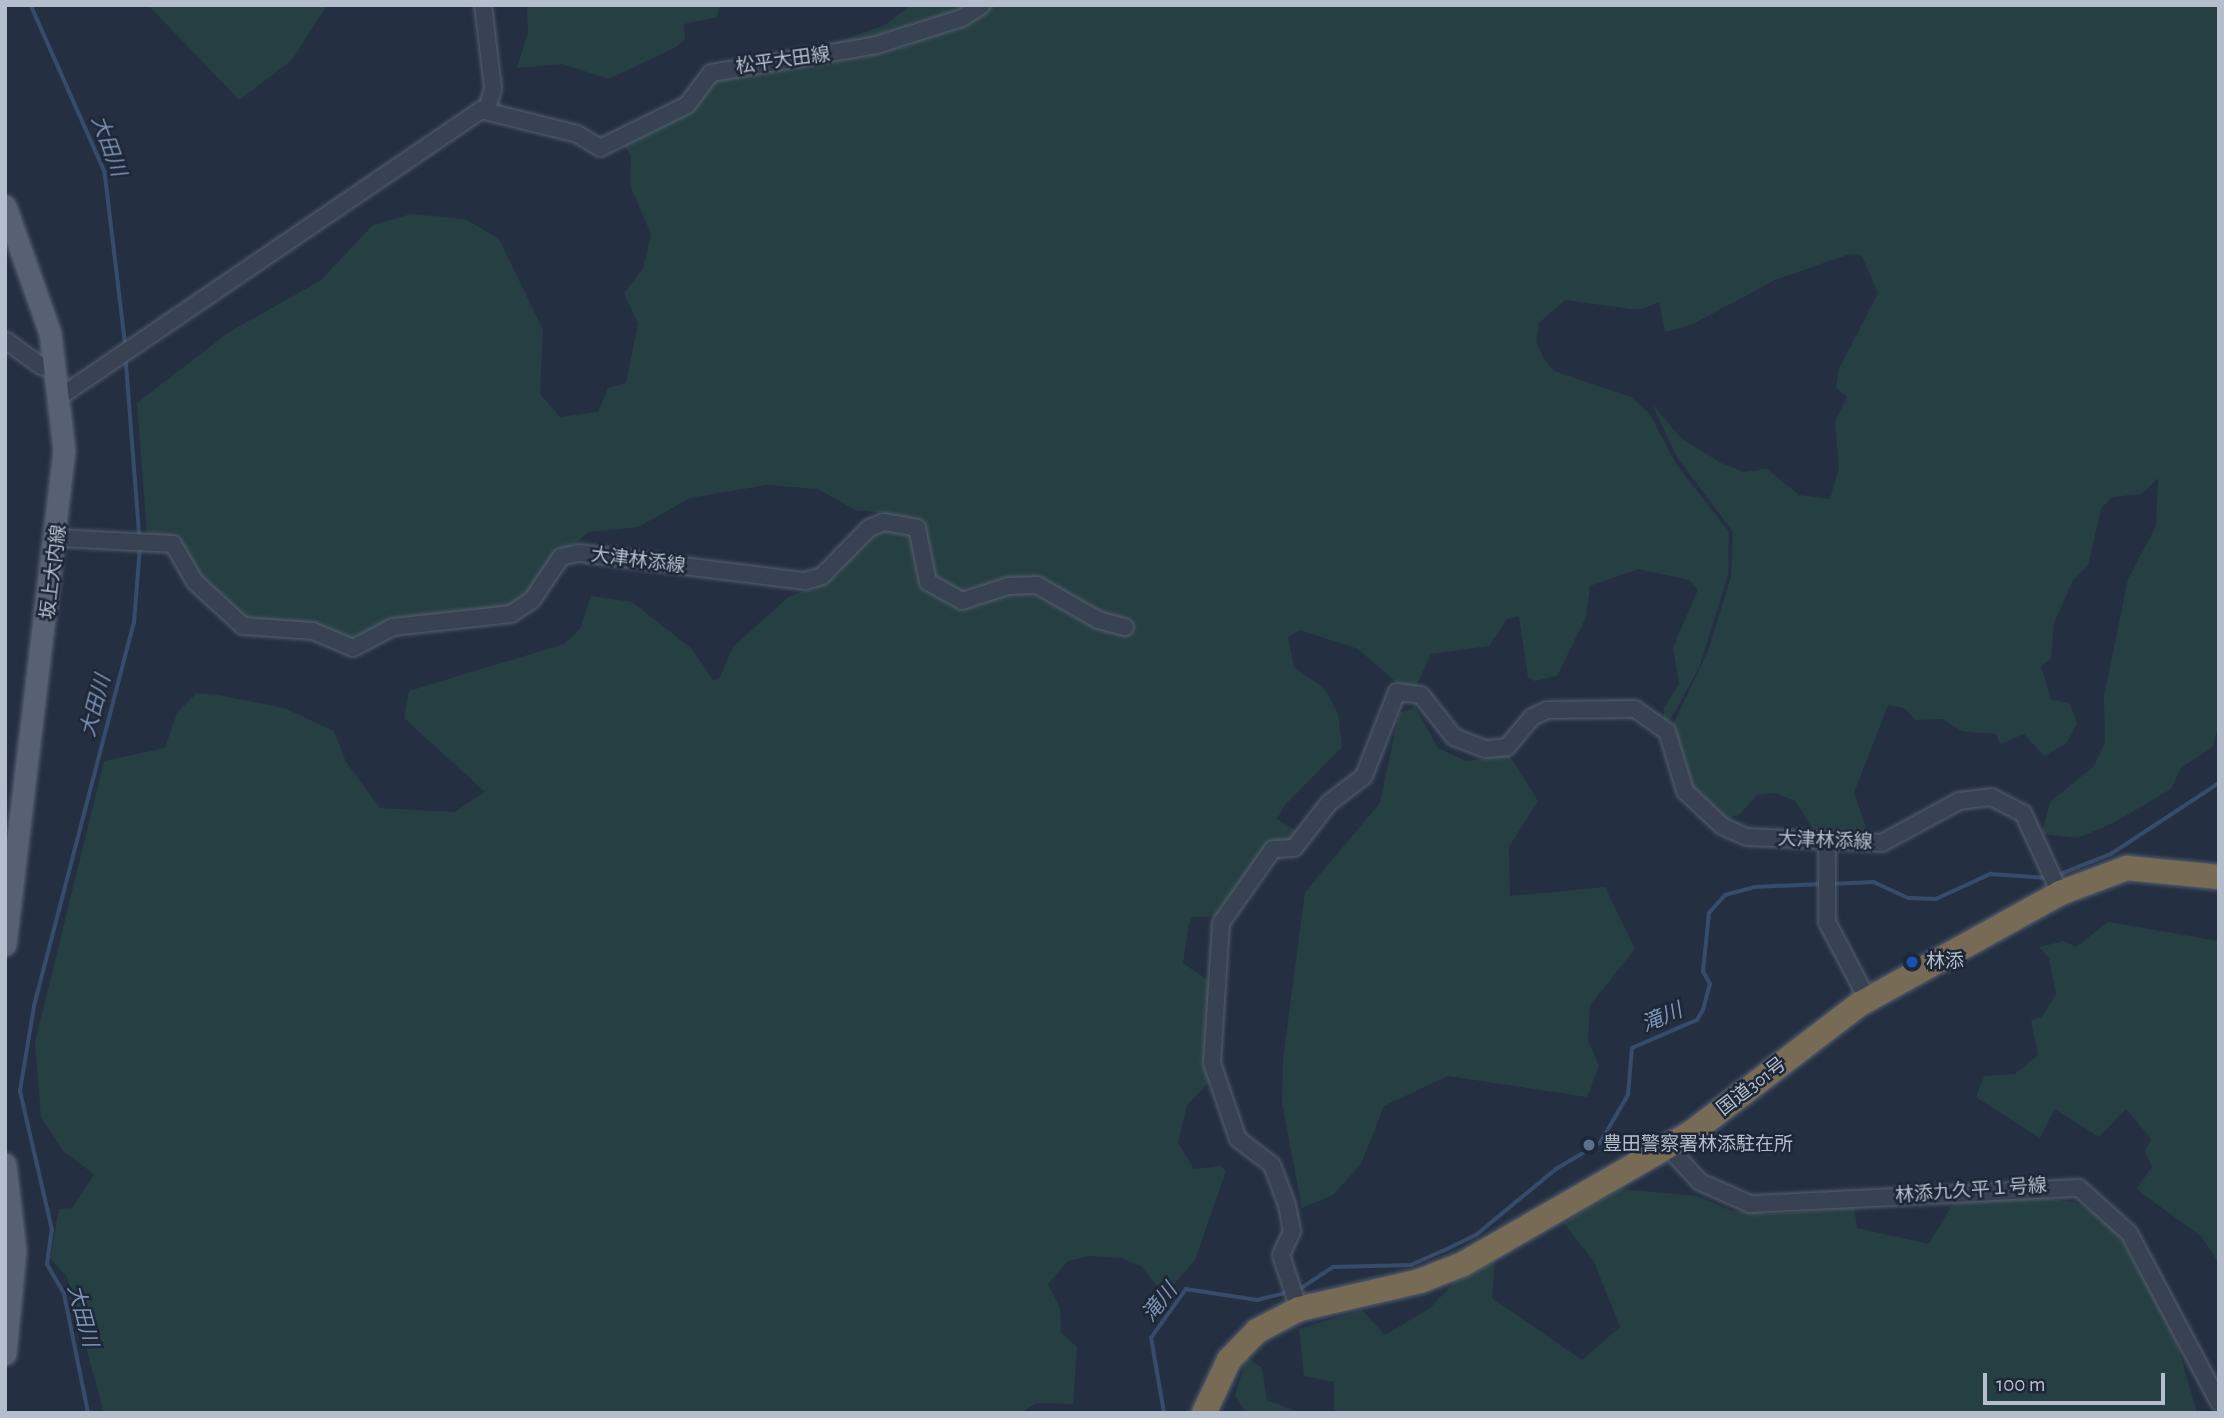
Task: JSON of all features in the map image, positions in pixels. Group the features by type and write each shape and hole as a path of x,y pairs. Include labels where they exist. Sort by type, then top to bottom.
{"highway":[{"name":"国道301号","path":"1208,1411 1245,1341 1298,1309 1420,1281 1463,1264 1668,1147 1868,1000 2056,879 2127,868 2219,877"}],"main road":[{"name":"坂上大内線","path":"5,206 56,368 61,396 58,538 5,944"},
{"path":"5,1164 15,1251 5,1354"}],"street":[{"path":"61,396 112,364 448,131 487,109 493,88 483,5"},
{"name":"松平大田線","path":"487,109 577,134 600,148 687,105 711,73 873,46 982,5"},
{"path":"5,340 40,366 56,368"},
{"name":"大津林添線","path":"58,538 155,539 178,549 195,582 243,626 313,631 353,648 393,627 511,614 533,600 561,557 579,553 805,582 822,576 869,528 884,522 918,528 928,582 962,601 1020,583 1037,584 1098,620 1125,627"},
{"name":"大津林添線","path":"1298,1309 1281,1255 1292,1231 1287,1205 1272,1165 1238,1139 1212,1063 1224,915 1273,849 1294,848 1329,803 1364,776 1397,692 1421,695 1454,737 1479,748 1507,747 1532,718 1549,710 1627,707 1667,731 1685,791 1722,826 1747,837 1827,845 1882,843 1959,801 1991,797 2023,813 2056,879"},
{"path":"1827,845 1826,895 1829,931 1868,1000"},
{"name":"林添九久平１号線","path":"1668,1147 1700,1182 1750,1203 2079,1188 2129,1233 2219,1402"}],"green space":[{"path":"148,5 327,5 292,60 239,100"},
{"path":"527,5 720,5 717,17 684,24 685,40 676,47 609,79 562,64 517,68 528,32"},
{"path":"911,5 976,5 835,50 836,42 885,25"},
{"path":"988,5 2219,5 2219,721 2213,747 2181,768 2171,789 2113,823 2078,838 2042,834 2050,802 2094,766 2105,742 2104,697 2128,579 2156,526 2158,478 2142,494 2112,497 2101,509 2088,565 2073,580 2054,623 2051,659 2041,666 2051,700 2069,703 2074,714 2077,724 2066,744 2044,756 2024,734 2000,744 1996,734 1962,731 1942,719 1915,720 1904,708 1888,705 1854,793 1869,836 1816,834 1795,801 1775,793 1757,795 1739,815 1726,819 1690,792 1670,731 1708,651 1731,577 1733,532 1677,457 1652,404 1681,438 1721,463 1744,472 1767,469 1799,495 1830,499 1839,468 1835,422 1847,397 1836,388 1839,369 1878,293 1862,256 1850,254 1775,280 1691,325 1665,332 1659,302 1638,310 1565,300 1539,323 1536,342 1544,359 1554,371 1631,397 1649,413 1677,465 1729,532 1728,575 1699,668 1669,722 1664,721 1664,707 1679,684 1673,647 1698,590 1689,580 1638,569 1590,586 1586,617 1557,676 1535,681 1528,677 1519,616 1507,619 1489,646 1431,654 1416,686 1405,690 1358,649 1300,630 1288,637 1294,667 1325,689 1338,714 1342,747 1285,805 1277,819 1297,831 1286,846 1219,916 1192,917 1183,963 1213,984 1211,1080 1187,1105 1178,1143 1194,1169 1221,1166 1226,1171 1195,1260 1174,1284 1157,1286 1141,1266 1121,1258 1089,1256 1068,1261 1048,1284 1060,1308 1061,1333 1077,1347 1073,1404 1037,1403 1020,1413 104,1413 67,1277 50,1258 59,1209 72,1208 94,1174 64,1152 41,1117 35,1043 104,761 165,748 177,713 197,693 219,695 284,708 334,731 346,762 380,808 454,812 485,792 404,718 409,691 564,644 580,629 591,596 632,602 692,649 713,680 719,679 733,647 787,598 840,575 849,553 885,524 883,513 855,510 818,489 767,485 690,498 638,527 589,532 559,556 518,609 446,617 358,644 253,626 227,608 170,540 147,534 137,403 229,332 320,281 373,225 411,214 465,219 499,239 543,330 540,394 560,417 598,412 608,388 626,383 638,324 624,293 643,269 651,234 630,185 631,156 623,143 714,77 781,68"},
{"path":"1415,707 1438,748 1466,761 1509,755 1538,801 1509,847 1510,896 1605,887 1635,949 1590,1005 1588,1040 1599,1066 1587,1097 1448,1076 1384,1106 1361,1164 1333,1195 1302,1208 1282,1103 1283,1059 1305,892 1380,803 1399,713"},
{"path":"2108,922 2219,941 2219,1263 2201,1236 2136,1189 2152,1167 2145,1151 2151,1139 2126,1109 2099,1137 2055,1109 2040,1138 1976,1097 1984,1076 2015,1074 2038,1055 2031,1020 2042,1017 2056,994 2049,958 2039,947 2064,941 2076,947"},
{"path":"1620,1189 1697,1196 1730,1210 1772,1214 1854,1207 1857,1228 1929,1244 1953,1203 2037,1197 2074,1202 2109,1221 2171,1323 2197,1413 1334,1413 1334,1382 1304,1376 1299,1329 1362,1310 1385,1335 1430,1308 1476,1260 1495,1260 1492,1298 1582,1360 1620,1327 1594,1262 1564,1223"},
{"path":"1247,1357 1262,1368 1267,1400 1301,1413 1246,1413 1235,1395"}],"waterway":[{"name":"大田川","path":"31,5 105,172 126,347"},
{"name":"大田川","path":"126,358 140,539"},
{"name":"大田川","path":"88,1413 64,1294 47,1264 52,1230 20,1091 34,1006 134,623 140,546"},
{"name":"滝川","path":"2058,875 2111,854 2219,783"},
{"name":"滝川","path":"1831,884 1874,882 1909,898 1936,899 1990,874 2047,878"},
{"name":"滝川","path":"1297,1291 1333,1267 1411,1265 1476,1235 1556,1169 1600,1143 1628,1095 1632,1048 1697,1020 1703,1010 1710,984 1703,972 1709,913 1725,895 1754,887 1823,884"},
{"name":"滝川","path":"1164,1413 1151,1338 1186,1289 1257,1300 1290,1292"}],"place":[{"name":"林添","path":"1912,962"},
{"name":"豊田警察署林添駐在所","path":"1589,1145"}]}
